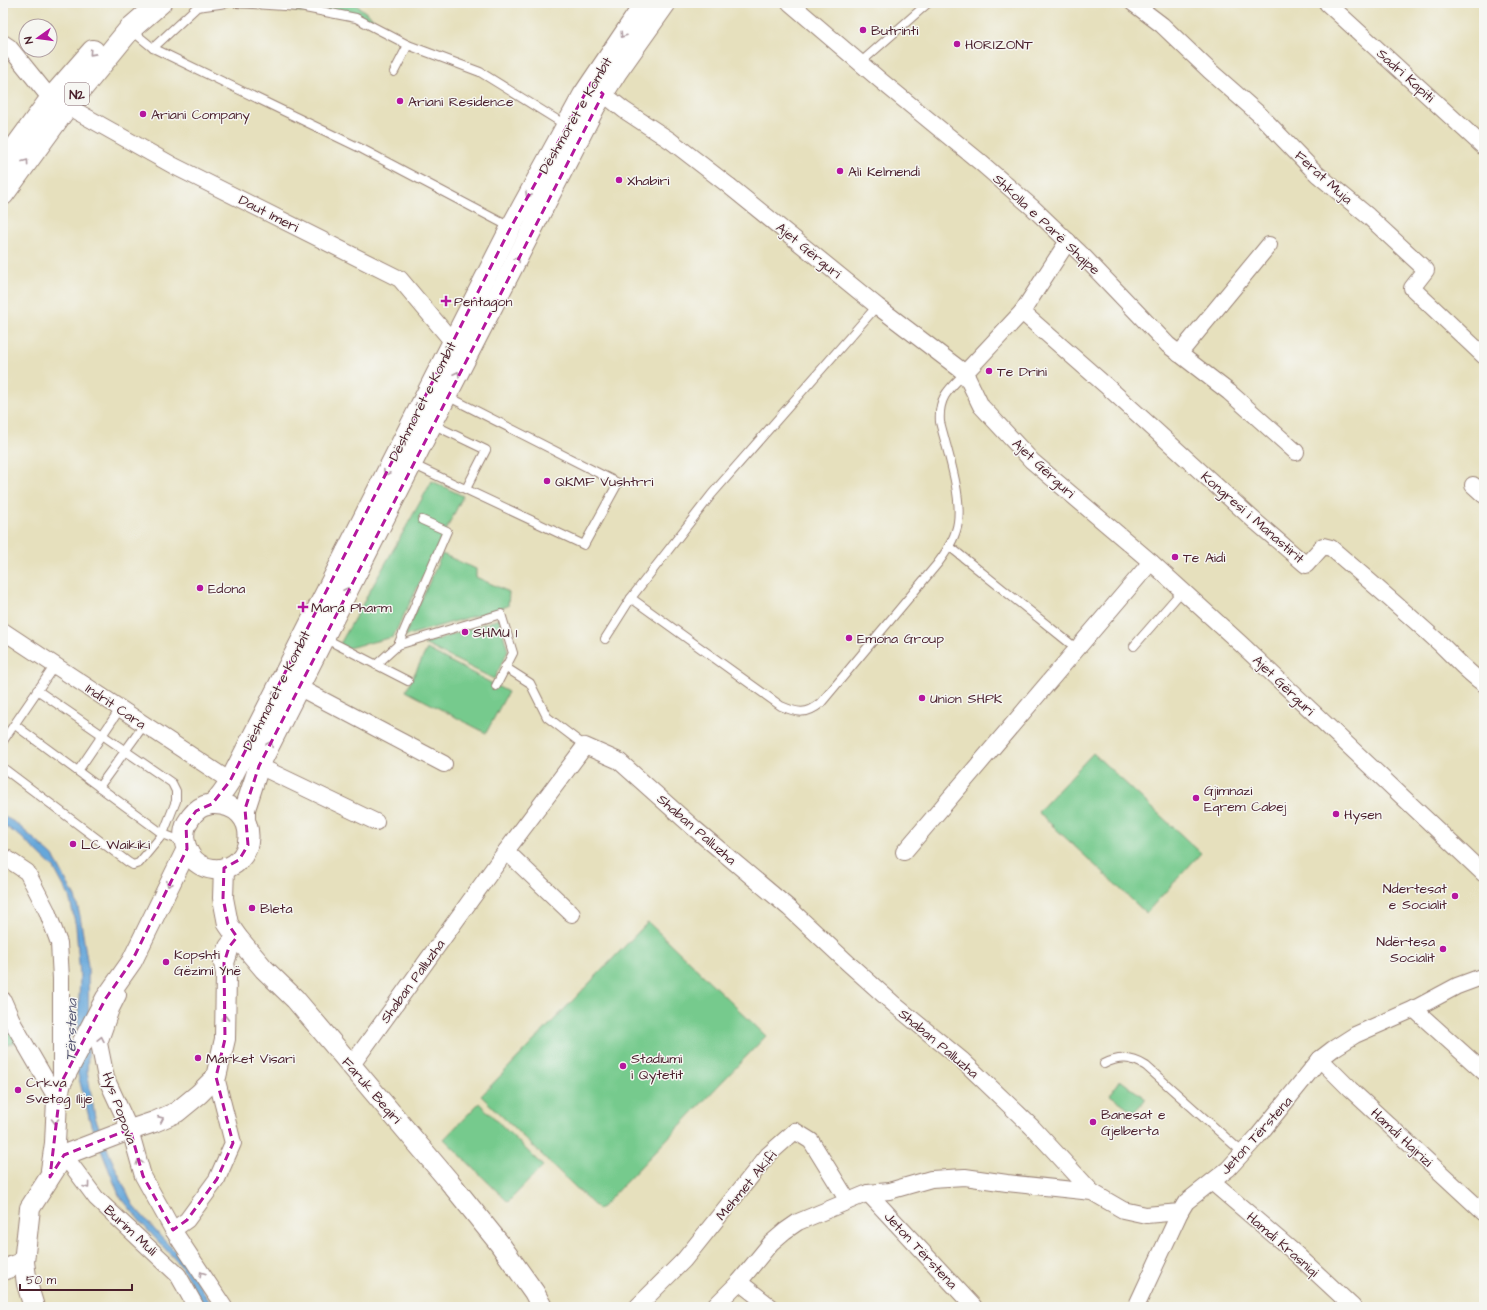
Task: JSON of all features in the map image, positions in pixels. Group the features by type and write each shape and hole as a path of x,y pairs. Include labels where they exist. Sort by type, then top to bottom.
{"main road":[{"name":"N2","path":"3,194 59,102 137,3"},
{"name":"N2","path":"3,165 59,102 130,29 160,3"}],"street":[{"name":"Shkolla e Parë Shqipe","path":"790,3 980,162 1068,241 1168,346 1229,392 1296,452"},
{"name":"Ferat Muja","path":"1133,3 1162,25 1210,71 1260,115 1317,174 1368,216 1426,270 1412,288 1484,356"},
{"name":"Sadri Kapiti","path":"1327,3 1484,147"},
{"name":"Dëshmorët e Kombit","path":"245,820 244,809 260,766 298,687 305,654 323,637 452,341 519,232 597,89 653,6"},
{"path":"3,43 9,47 59,102"},
{"name":"Ajet Gërguri","path":"597,89 624,110 671,141 728,184 877,306 965,372 981,406 1032,461 1151,562 1242,645 1484,874"},
{"name":"Daut Imeri","path":"59,102 174,166 400,279 452,341"},
{"name":"Dëshmorët e Kombit","path":"212,804 230,781 305,654 382,502 412,464 446,395 519,232"},
{"path":"965,372 1022,312 1068,241"},
{"path":"1179,354 1269,245"},
{"name":"Kongresi i Manastirit","path":"1022,312 1306,565 1323,546 1331,548 1438,641 1472,676 1484,684"},
{"path":"904,852 1151,562"},
{"name":"Indrit Cara","path":"3,631 230,781"},
{"name":"Dëshmorët e Kombit","path":"298,687 444,764"},
{"name":"Shaban Palluzha","path":"351,1066 506,851 585,746 619,761 695,829 790,908 896,1006 963,1061 1032,1127 1092,1192"},
{"name":"Dëshmorët e Kombit","path":"260,766 376,822"},
{"path":"212,804 227,805 234,809 245,820 249,836 248,845 239,860 224,868 215,869 203,866 193,859 186,846 184,834 190,818 196,811 212,804"},
{"path":"62,1084 106,998 132,961 186,846"},
{"path":"506,851 572,914"},
{"path":"4,859 27,872 47,911 59,943 61,979 62,1084 50,1177"},
{"name":"Faruk Beqiri","path":"224,868 222,898 228,924 237,937 253,957 295,999 388,1108 499,1243 534,1292 542,1307"},
{"path":"173,1230 187,1220 217,1179 233,1143 216,1077 225,1039 226,974 224,963 229,947 237,937"},
{"path":"226,974 229,966 234,961 253,957"},
{"name":"Hys Popova","path":"132,961 128,980 111,1009 99,1043 106,1078 143,1176 173,1230 224,1307"},
{"name":"Jeton Tërstena","path":"714,1307 739,1282 771,1243 784,1231 798,1222 868,1193 889,1191 931,1179 965,1177 1007,1184 1092,1192 1123,1210 1146,1215 1180,1212 1186,1202 1228,1169 1243,1153 1320,1059 1355,1035 1414,1009 1457,986 1484,976"},
{"path":"3,1000 14,1025 62,1084"},
{"path":"1414,1009 1484,1072"},
{"name":"Hamdi Hajrizi","path":"1320,1059 1350,1089 1484,1213"},
{"path":"34,1307 24,1262 30,1208 50,1177 71,1152 154,1122 177,1112 199,1094 216,1077"},
{"name":"Mehmet Akifi","path":"637,1307 684,1260 768,1155 795,1131 811,1141 848,1202"},
{"name":"Burim Muli","path":"71,1152 96,1198 178,1275 196,1307"},
{"name":"Hamdi Krasniqi","path":"1212,1182 1294,1253 1353,1307"},
{"name":"Jeton Tërstena","path":"868,1193 974,1307"},
{"path":"1136,1307 1180,1212"},
{"path":"3,1270 24,1262"},
{"path":"739,1282 772,1307"}],"lane":[{"path":"153,48 197,7 227,3"},
{"path":"236,3 300,7 356,18 408,45 480,72 574,130"},
{"path":"860,63 928,3"},
{"path":"130,29 153,48 362,150 519,232"},
{"path":"394,72 408,45"},
{"path":"605,639 631,598 712,494 877,306"},
{"path":"631,598 781,706 796,711 809,711 821,703 938,563 949,546 958,523 958,494 940,422 939,412 944,394 965,372"},
{"path":"412,464 584,545 618,483 446,395"},
{"path":"432,424 486,450 466,489"},
{"path":"376,665 398,645 447,531 422,520"},
{"path":"949,546 1077,649"},
{"path":"1134,646 1182,591"},
{"path":"398,645 501,614 513,653 496,686"},
{"path":"323,637 408,681"},
{"path":"3,741 55,666"},
{"path":"505,667 530,683 547,716 585,746"},
{"path":"3,768 134,865 139,863 163,834 176,802 176,791 172,783 37,690"},
{"path":"78,771 120,709"},
{"path":"99,787 144,724"},
{"path":"15,725 163,834 186,846"},
{"path":"1104,1064 1118,1058 1132,1059 1146,1066 1243,1153"}],"highlighted area":[{"path":"591,83 603,94 259,766 245,809 248,845 239,860 224,868 223,898 228,924 237,937 229,947 224,963 225,1039 216,1077 233,1143 217,1179 187,1220 173,1230 143,1176 130,1129 64,1155 50,1177 61,1083 106,998 132,961 187,849 186,825 196,811 212,804 230,781 511,227"}],"green space":[{"path":"213,3 354,3 374,19"},
{"path":"432,481 463,496 393,637 336,651"},
{"path":"442,554 476,569 476,577 509,592 508,606 405,636"},
{"path":"499,619 508,651 494,679 424,644"},
{"path":"427,649 508,692 486,733 406,691"},
{"path":"1093,753 1201,853 1146,913 1038,812"},
{"name":"Stadiumi i Qytetit","path":"648,922 766,1036 599,1210 481,1096"},
{"path":"3,1012 19,1042 3,1046"},
{"path":"1120,1080 1146,1099 1134,1112 1110,1095"},
{"path":"479,1103 543,1166 508,1202 444,1139"}],"water":[{"path":"3,816 16,823 53,856 75,897 80,916 88,966 89,1044 87,1071 95,1117 111,1158 133,1205 161,1237 184,1260 213,1307 205,1307 180,1265 143,1225 119,1195 91,1125 76,1067 80,976 76,926 69,896 54,868 20,836 3,825"}],"place":[{"name":"Butrinti","path":"863,30"},
{"name":"HORIZONT","path":"957,44"},
{"name":"Ariani Residence","path":"400,101"},
{"name":"Ariani Company","path":"143,114"},
{"name":"Ali Kelmendi","path":"840,171"},
{"name":"Xhabiri","path":"619,180"},
{"name":"Pentagon","path":"446,301"},
{"name":"Te Drini","path":"989,371"},
{"name":"QKMF Vushtrri","path":"547,481"},
{"name":"Te Aidi","path":"1175,557"},
{"name":"Edona","path":"200,588"},
{"name":"Mara Pharm","path":"303,607"},
{"name":"SHMU 1","path":"465,632"},
{"name":"Emona Group","path":"849,638"},
{"name":"Union SHPK","path":"922,698"},
{"name":"Gjimnazi Eqrem Cabej","path":"1196,798"},
{"name":"Hysen","path":"1336,814"},
{"name":"LC Waikiki","path":"73,844"},
{"name":"Ndertesat e Socialit","path":"1455,896"},
{"name":"Bleta","path":"252,908"},
{"name":"Ndërtesa Socialit","path":"1443,949"},
{"name":"Kopshti Gëzimi Ynë","path":"166,962"},
{"name":"Market Visari","path":"198,1058"},
{"name":"Stadiumi i Qytetit","path":"623,1066"},
{"name":"Crkva Svetog Ilije","path":"18,1090"},
{"name":"Banesat e Gjelberta","path":"1093,1122"}],"water label":[{"name":"Tërstena","path":"71,1030"}]}
